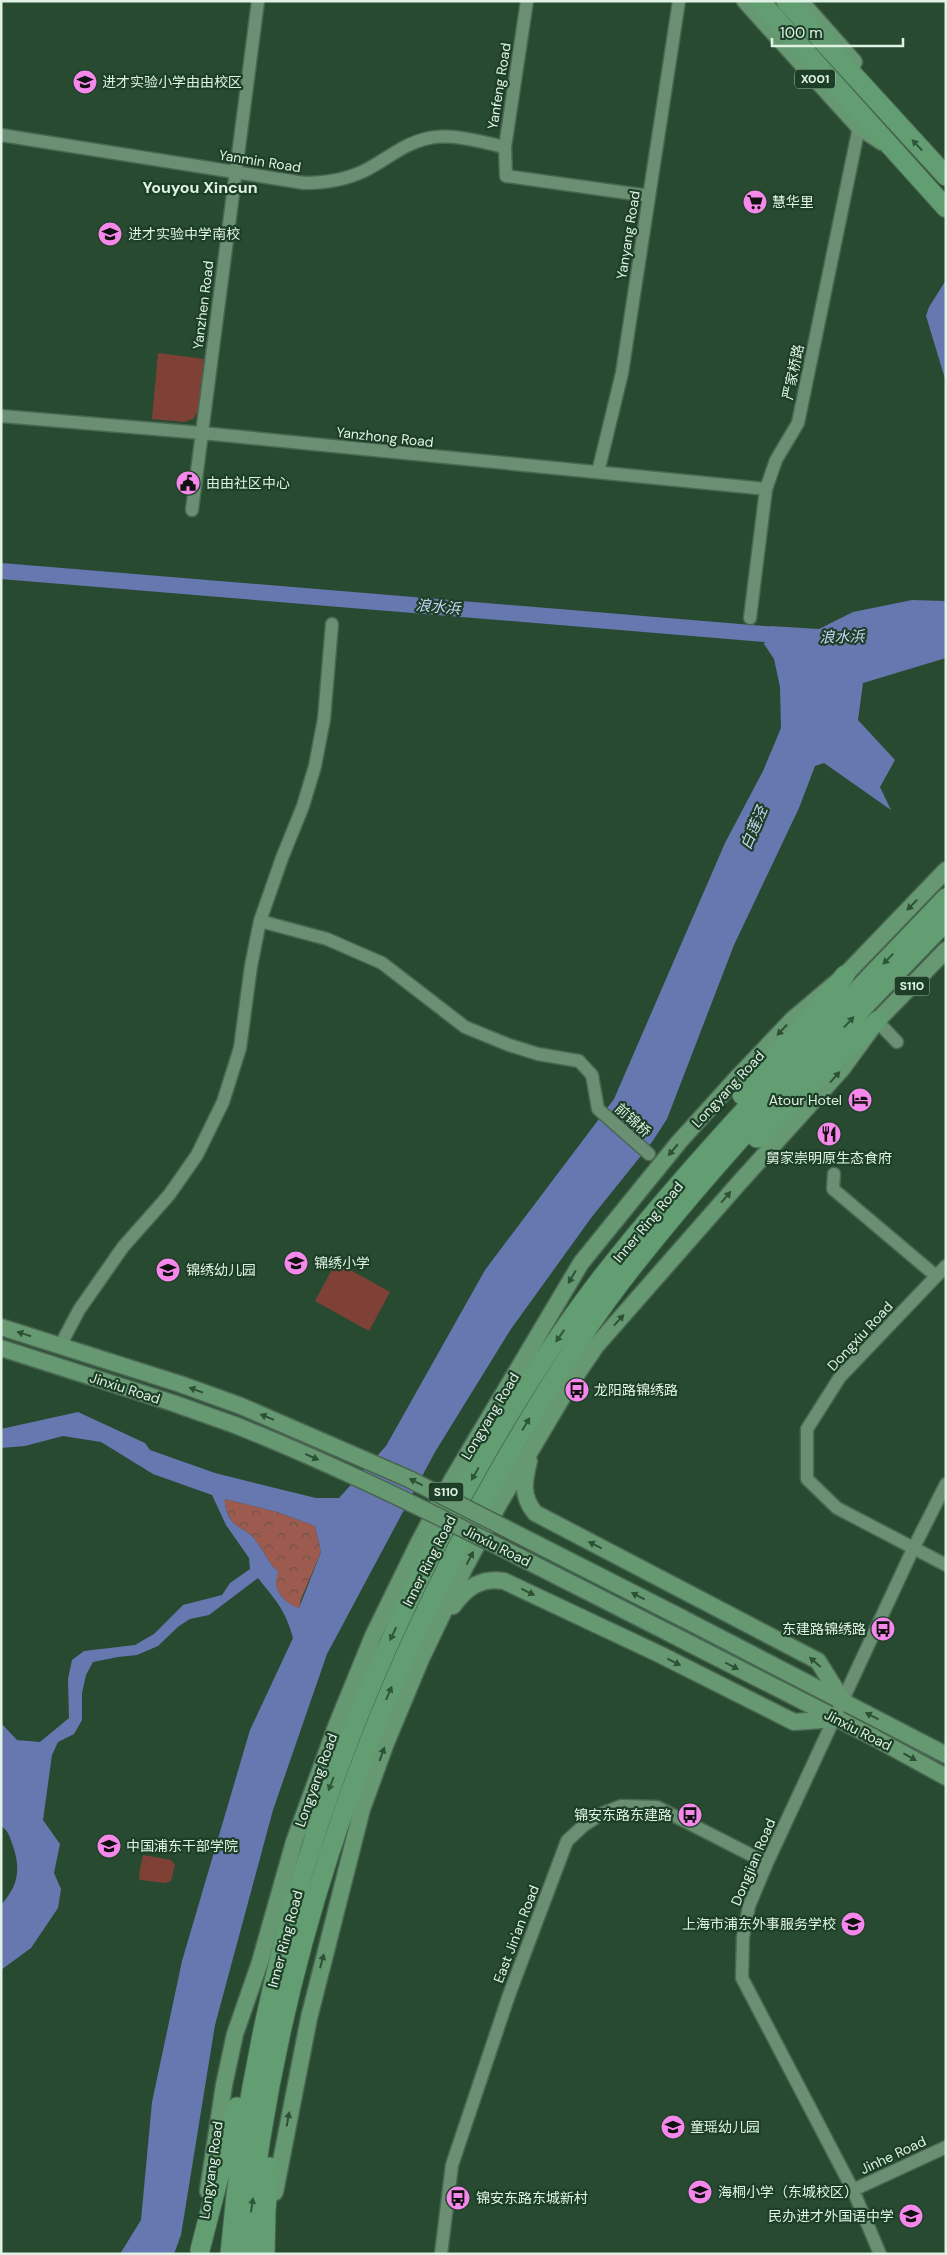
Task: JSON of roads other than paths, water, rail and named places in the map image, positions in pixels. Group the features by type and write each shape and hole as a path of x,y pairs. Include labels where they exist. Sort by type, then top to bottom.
{"highway":[{"name":"X001","path":"760,1 946,208"},
{"name":"X001","path":"786,1 946,176"},
{"name":"Inner Ring Road","path":"860,999 946,898"},
{"name":"Inner Ring Road","path":"230,2254 241,2150 255,2064 290,1914 327,1796 369,1687 409,1598 467,1487 501,1428 555,1344 613,1278 700,1160 860,999 946,921"},
{"path":"613,1278 652,1205 686,1160 802,1028 845,975"},
{"path":"613,1278 834,1060 877,1022"},
{"name":"Inner Ring Road","path":"246,2254 259,2153 274,2068 299,1959 329,1854 349,1795 388,1695 450,1560 613,1278"},
{"path":"266,2254 268,2181 277,2105 329,1854"},
{"path":"199,2252 237,2108 270,1997"}],"main road":[{"name":"X001","path":"745,1 859,127 892,148"},
{"name":"X001","path":"800,1 868,77 888,113"},
{"name":"Longyang Road","path":"199,2252 224,2085 238,2022 260,1962 294,1842 311,1790 370,1645 414,1552 472,1445 588,1252 679,1142 735,1080 793,1019 845,975 946,870"},
{"name":"S110","path":"266,2254 292,2095 320,1970 362,1809 412,1679 465,1567 532,1446 569,1386 606,1334 842,1069 877,1022 946,950"},
{"name":"Jinxiu Road","path":"1,1327 241,1406 409,1479 946,1754"},
{"name":"Jinxiu Road","path":"1,1348 173,1403 299,1451 400,1497 836,1718 946,1777"},
{"path":"532,1446 524,1488 525,1498 535,1513 818,1661 843,1701"},
{"path":"412,1679 445,1619 461,1596 478,1583 497,1580 511,1584 555,1605 794,1722 836,1718"}],"street":[{"name":"Yanzhen Road","path":"192,510 234,172 258,1"},
{"name":"Yanfeng Road","path":"527,1 505,147 506,176 649,196"},
{"name":"Yanyang Road","path":"598,472 622,373 679,1"},
{"name":"严家桥路","path":"750,618 766,489 776,460 798,423 859,127"},
{"name":"Yanmin Road","path":"1,135 234,172 318,183 352,176 403,147 430,137 455,137 505,147"},
{"name":"Yanzhong Road","path":"1,416 202,433 766,489"},
{"path":"60,1346 79,1310 123,1247 169,1195 197,1155 223,1102 240,1048 251,966 260,921 303,806 314,766 324,719 332,624"},
{"name":"前锦桥","path":"260,921 327,939 382,963 465,1027 538,1054 578,1060 592,1075 598,1109 649,1154"},
{"path":"877,1022 897,1042"},
{"path":"834,1174 833,1189 936,1276"},
{"name":"Dongxiu Road","path":"946,1266 840,1377 807,1429 807,1479 837,1508 946,1565"},
{"name":"Dongjian Road","path":"880,2254 853,2190 742,1978 743,1937 749,1906 767,1863 913,1549 946,1484"},
{"name":"East Jin'an Road","path":"441,2254 452,2164 509,1995 567,1841 582,1826 603,1813 621,1806 657,1807 767,1863"},
{"name":"Jinhe Road","path":"853,2190 946,2147"}],"water":[{"path":"946,280 946,382 926,316 929,307"},
{"name":"白莲泾","path":"912,600 946,601 946,658 863,683 858,720 895,760 880,787 891,810 824,763 815,766 799,808 734,945 667,1119 652,1142 591,1218 511,1329 435,1452 327,1654 273,1810 215,2025 181,2235 174,2254 120,2254 141,2220 152,2102 182,1961 250,1730 293,1638 283,1612 258,1578 209,1615 190,1619 179,1626 158,1646 137,1655 93,1662 86,1675 82,1693 82,1720 74,1734 58,1742 52,1755 43,1820 60,1844 54,1873 61,1889 58,1908 31,1948 1,1970 1,1905 14,1884 17,1863 10,1837 1,1826 1,1723 17,1740 40,1742 69,1718 68,1679 72,1660 84,1651 135,1645 154,1634 183,1605 222,1595 230,1583 250,1569 249,1558 226,1525 212,1495 153,1474 101,1442 63,1436 25,1446 1,1448 1,1429 78,1412 145,1443 150,1450 215,1473 316,1498 339,1498 386,1446 485,1270 614,1099 725,843 763,771 781,728 780,687 774,659 764,644 770,626 819,629 853,612","holes":["225,1499 277,1512 315,1526 321,1552 299,1608 281,1596 276,1584 278,1571 252,1536 232,1521 225,1505"]}],"waterway":[{"name":"浪水浜","path":"1,571 789,636"}],"place":[{"name":"进才实验小学由由校区","path":"85,82"},
{"name":"慧华里","path":"755,202"},
{"name":"进才实验中学南校","path":"110,234"},
{"name":"由由社区中心","path":"188,483"},
{"name":"Atour Hotel","path":"860,1100"},
{"name":"舅家崇明原生态食府","path":"829,1134"},
{"name":"锦绣小学","path":"296,1263"},
{"name":"锦绣幼儿园","path":"168,1270"},
{"name":"龙阳路锦绣路","path":"577,1390"},
{"name":"东建路锦绣路","path":"883,1629"},
{"name":"锦安东路东建路","path":"690,1815"},
{"name":"中国浦东干部学院","path":"109,1846"},
{"name":"上海市浦东外事服务学校","path":"853,1924"},
{"name":"童瑶幼儿园","path":"673,2127"},
{"name":"海桐小学（东城校区）","path":"700,2192"},
{"name":"锦安东路东城新村","path":"458,2198"},
{"name":"民办进才外国语中学","path":"911,2216"}],"district":[{"name":"Youyou Xincun","path":"200,187"}]}
